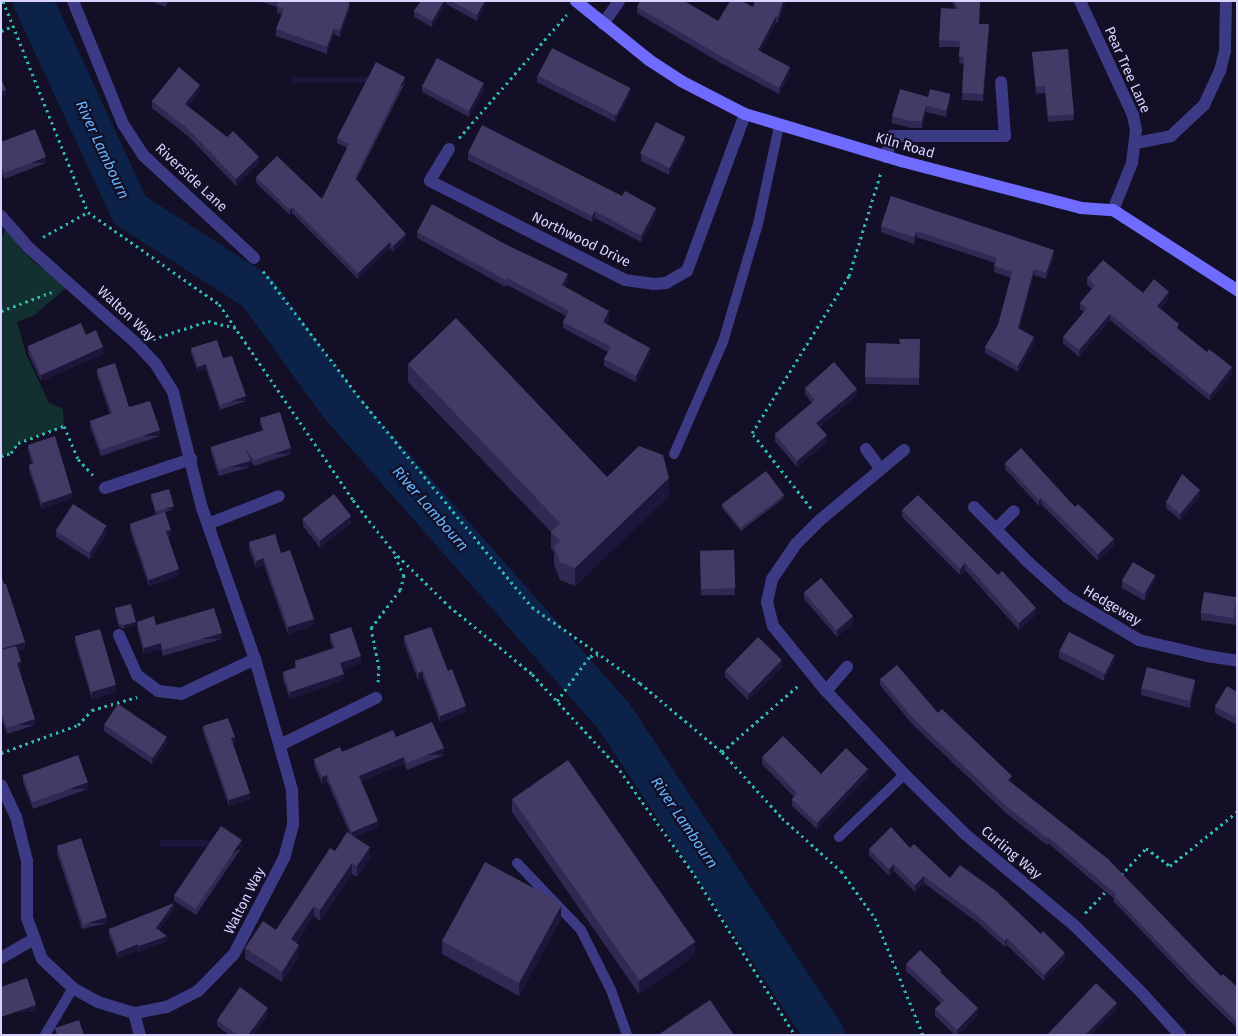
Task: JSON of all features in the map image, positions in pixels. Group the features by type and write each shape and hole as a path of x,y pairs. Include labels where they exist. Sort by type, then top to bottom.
{"street":[{"name":"Riverside Lane","path":"73,1 123,124 144,156 254,258"},
{"path":"603,24 619,1"},
{"name":"Pear Tree Lane","path":"1080,1 1133,115 1136,130 1136,143 1127,181 1113,210"},
{"path":"1136,143 1171,136 1204,105 1220,72 1225,51 1226,1"},
{"name":"Kiln Road","path":"577,2 649,60 681,81 745,114 779,126 886,157 1081,208 1113,210 1237,290"},
{"path":"886,157 892,136 1005,136 1001,82"},
{"name":"Northwood Drive","path":"449,149 430,181 625,280 653,284 666,282 686,271 745,114"},
{"name":"Walton Way","path":"1,216 28,247 138,344 155,362 173,392 208,524 255,658 280,745 292,790 293,825 284,858 234,954 198,991 166,1007 134,1013 98,1002 73,988 42,959 27,918 26,861 16,817 1,785"},
{"path":"866,449 880,468"},
{"name":"Curling Way","path":"904,450 880,468 820,520 796,544 772,579 767,602 773,626 826,691 905,774 965,834 1074,925 1140,991 1180,1035"},
{"path":"106,488 190,459"},
{"path":"208,524 279,496"},
{"name":"Hedgeway","path":"974,507 1028,562 1067,597 1139,640 1237,661"},
{"path":"996,529 1014,511"},
{"path":"119,635 137,675 158,691 181,694 255,658"},
{"path":"826,691 847,666"},
{"path":"280,745 376,698"},
{"path":"1,958 35,938"},
{"path":"134,1013 140,1035"}],"lane":[{"path":"674,454 723,342 758,224 779,126"},
{"path":"839,837 905,774"},
{"path":"517,863 581,930 611,990 627,1035"},
{"path":"44,1035 73,988"}],"path":[{"path":"3,1 88,212 218,304 237,328 353,500 393,551 449,606 532,674 616,765 691,870 795,1035"},
{"path":"449,149 577,2"},
{"path":"1,31 13,26"},
{"path":"820,520 752,433 850,276 886,157"},
{"path":"28,247 88,212"},
{"path":"254,258 362,401 532,607 640,683 722,752 782,818 841,871 876,918 923,1035"},
{"path":"1,311 71,284"},
{"path":"138,344 208,321 237,328"},
{"path":"1,456 12,453 18,443 64,426 78,459 106,488"},
{"path":"376,698 379,668 370,628 400,590 404,576 393,551"},
{"path":"557,701 590,656 598,655"},
{"path":"1,753 78,725 92,710 158,691"},
{"path":"722,752 786,696"},
{"path":"1120,876 1146,848 1170,866 1237,812"},
{"path":"1074,925 1113,883"}],"green space":[{"path":"7,225 20,248 36,264 71,284 33,316 17,322 26,354 49,403 63,409 64,426 18,443 11,453 1,456 1,240"}],"building":[{"path":"278,1 344,1 350,3 340,30 334,28 327,47 276,29 284,9 277,6"},
{"path":"421,1 444,1 432,21 414,11"},
{"path":"451,1 485,1 477,15"},
{"path":"640,1 687,1 718,21 730,1 742,1 753,7 755,1 783,1 778,17 776,16 758,50 790,67 779,88 637,7"},
{"path":"955,1 980,1 979,24 989,24 983,94 962,93 964,57 959,57 960,41 939,40 941,8 958,9"},
{"path":"552,48 630,88 616,116 538,76"},
{"path":"1068,49 1074,114 1048,116 1045,86 1036,87 1032,52"},
{"path":"437,58 484,83 469,111 422,86"},
{"path":"376,62 405,77 355,178 406,234 393,246 390,242 358,273 292,207 290,210 256,177 277,156 322,199 349,144 337,138"},
{"path":"179,67 200,85 185,104 227,137 233,131 259,157 236,179 188,129 152,101"},
{"path":"1,79 6,90 1,91"},
{"path":"900,89 928,97 922,121 911,121 892,116"},
{"path":"930,89 950,94 946,111 926,105"},
{"path":"656,122 685,137 670,168 640,153"},
{"path":"482,125 622,196 625,191 656,208 641,236 595,211 592,216 468,153"},
{"path":"35,129 46,157 4,173 1,165 1,142"},
{"path":"891,196 1054,250 1046,273 1034,269 1018,328 1034,337 1018,366 985,347 998,325 1012,272 994,266 997,258 916,231 914,237 881,226"},
{"path":"432,204 505,244 568,274 562,285 609,311 603,322 650,348 636,376 604,359 611,347 563,322 569,311 507,278 506,280 417,232"},
{"path":"1103,260 1143,293 1154,279 1169,292 1157,306 1179,324 1177,328 1207,352 1209,349 1232,367 1210,395 1110,314 1079,350 1063,337 1087,308 1080,303 1095,285 1087,278"},
{"path":"456,318 607,477 639,446 663,455 669,478 575,568 560,562 554,547 560,541 551,532 560,523 408,364"},
{"path":"81,323 86,335 96,330 103,347 41,375 28,346"},
{"path":"899,339 920,339 919,378 865,377 866,343 900,344"},
{"path":"217,340 223,358 232,356 246,396 220,405 206,364 198,367 191,348"},
{"path":"834,362 857,389 816,423 827,435 797,461 775,434 815,400 805,388"},
{"path":"115,363 129,407 150,401 160,430 101,450 90,421 112,413 97,369"},
{"path":"280,412 291,448 254,460 245,448 250,461 219,470 211,447 264,430 260,418"},
{"path":"55,436 72,493 42,503 29,465 34,463 28,445"},
{"path":"1021,448 1075,507 1078,504 1114,539 1098,554 1041,498 1039,500 1005,463"},
{"path":"766,471 784,495 740,528 722,504"},
{"path":"1182,474 1200,490 1180,514 1166,502"},
{"path":"169,489 174,506 156,512 151,494"},
{"path":"334,494 351,516 320,541 302,519"},
{"path":"918,495 998,575 1002,571 1036,608 1019,623 965,563 960,569 902,510"},
{"path":"73,504 107,526 89,553 56,531"},
{"path":"165,512 171,530 166,531 179,569 149,580 130,524"},
{"path":"275,534 281,553 290,550 314,619 288,627 264,558 256,561 249,542"},
{"path":"734,550 735,588 701,589 700,551"},
{"path":"1133,562 1155,575 1144,594 1122,581"},
{"path":"1,576 4,584 6,584 25,642 1,649"},
{"path":"821,578 853,616 836,630 804,592"},
{"path":"1204,592 1237,597 1233,618 1201,613"},
{"path":"131,604 136,622 124,625 119,624 115,608"},
{"path":"214,608 222,633 163,650 161,643 144,648 137,622 154,616 156,625"},
{"path":"351,627 361,656 340,663 344,674 290,692 283,672 297,667 295,661 335,648 330,634"},
{"path":"431,627 448,671 452,669 466,706 440,716 423,671 418,673 404,636"},
{"path":"100,629 116,685 91,692 75,636"},
{"path":"1069,632 1114,655 1105,674 1059,651"},
{"path":"758,637 782,660 749,694 725,671"},
{"path":"16,646 21,661 17,663 35,719 7,728 1,711 1,650"},
{"path":"897,665 938,713 942,709 1012,776 1008,780 1108,859 1221,976 1223,974 1237,987 1237,1022 1114,896 1116,894 1048,837 1007,807 912,717 880,679"},
{"path":"1147,667 1195,680 1190,701 1141,688"},
{"path":"1227,686 1237,692 1237,718 1215,706"},
{"path":"118,704 167,737 153,758 104,725"},
{"path":"228,718 235,737 231,738 250,793 229,800 203,726"},
{"path":"432,722 444,748 407,763 404,757 359,776 378,821 352,832 327,775 322,777 314,759 340,747 342,752 393,730 396,737"},
{"path":"783,736 821,774 846,748 868,769 817,823 792,799 797,793 762,757"},
{"path":"78,755 88,782 32,802 23,775"},
{"path":"568,760 695,942 640,981 512,799"},
{"path":"221,826 242,840 195,909 175,895"},
{"path":"891,827 910,848 914,844 950,878 960,865 996,891 1041,934 1043,931 1065,953 1044,975 1007,938 1005,941 978,916 924,876 915,885 894,864 889,869 869,849"},
{"path":"347,832 370,847 357,866 352,863 320,910 314,906 291,939 299,945 282,972 245,948 263,921 276,930 330,848 335,851"},
{"path":"81,838 107,917 83,925 57,846"},
{"path":"485,862 554,899 561,906 519,983 442,941"},
{"path":"174,903 156,928 167,936 118,952 109,929"},
{"path":"920,950 978,1008 957,1030 935,1009 944,1000 906,964"},
{"path":"27,978 36,1005 1,1017 1,987"},
{"path":"1096,983 1117,1003 1085,1035 1047,1035"},
{"path":"240,987 268,1008 248,1035 238,1035 217,1020"},
{"path":"710,1000 734,1035 658,1035"},
{"path":"79,1020 84,1035 57,1035 55,1028"}],"waterway":[{"name":"River Lambourn","path":"33,1 130,210 257,292 341,407 613,715 825,1035"}]}
